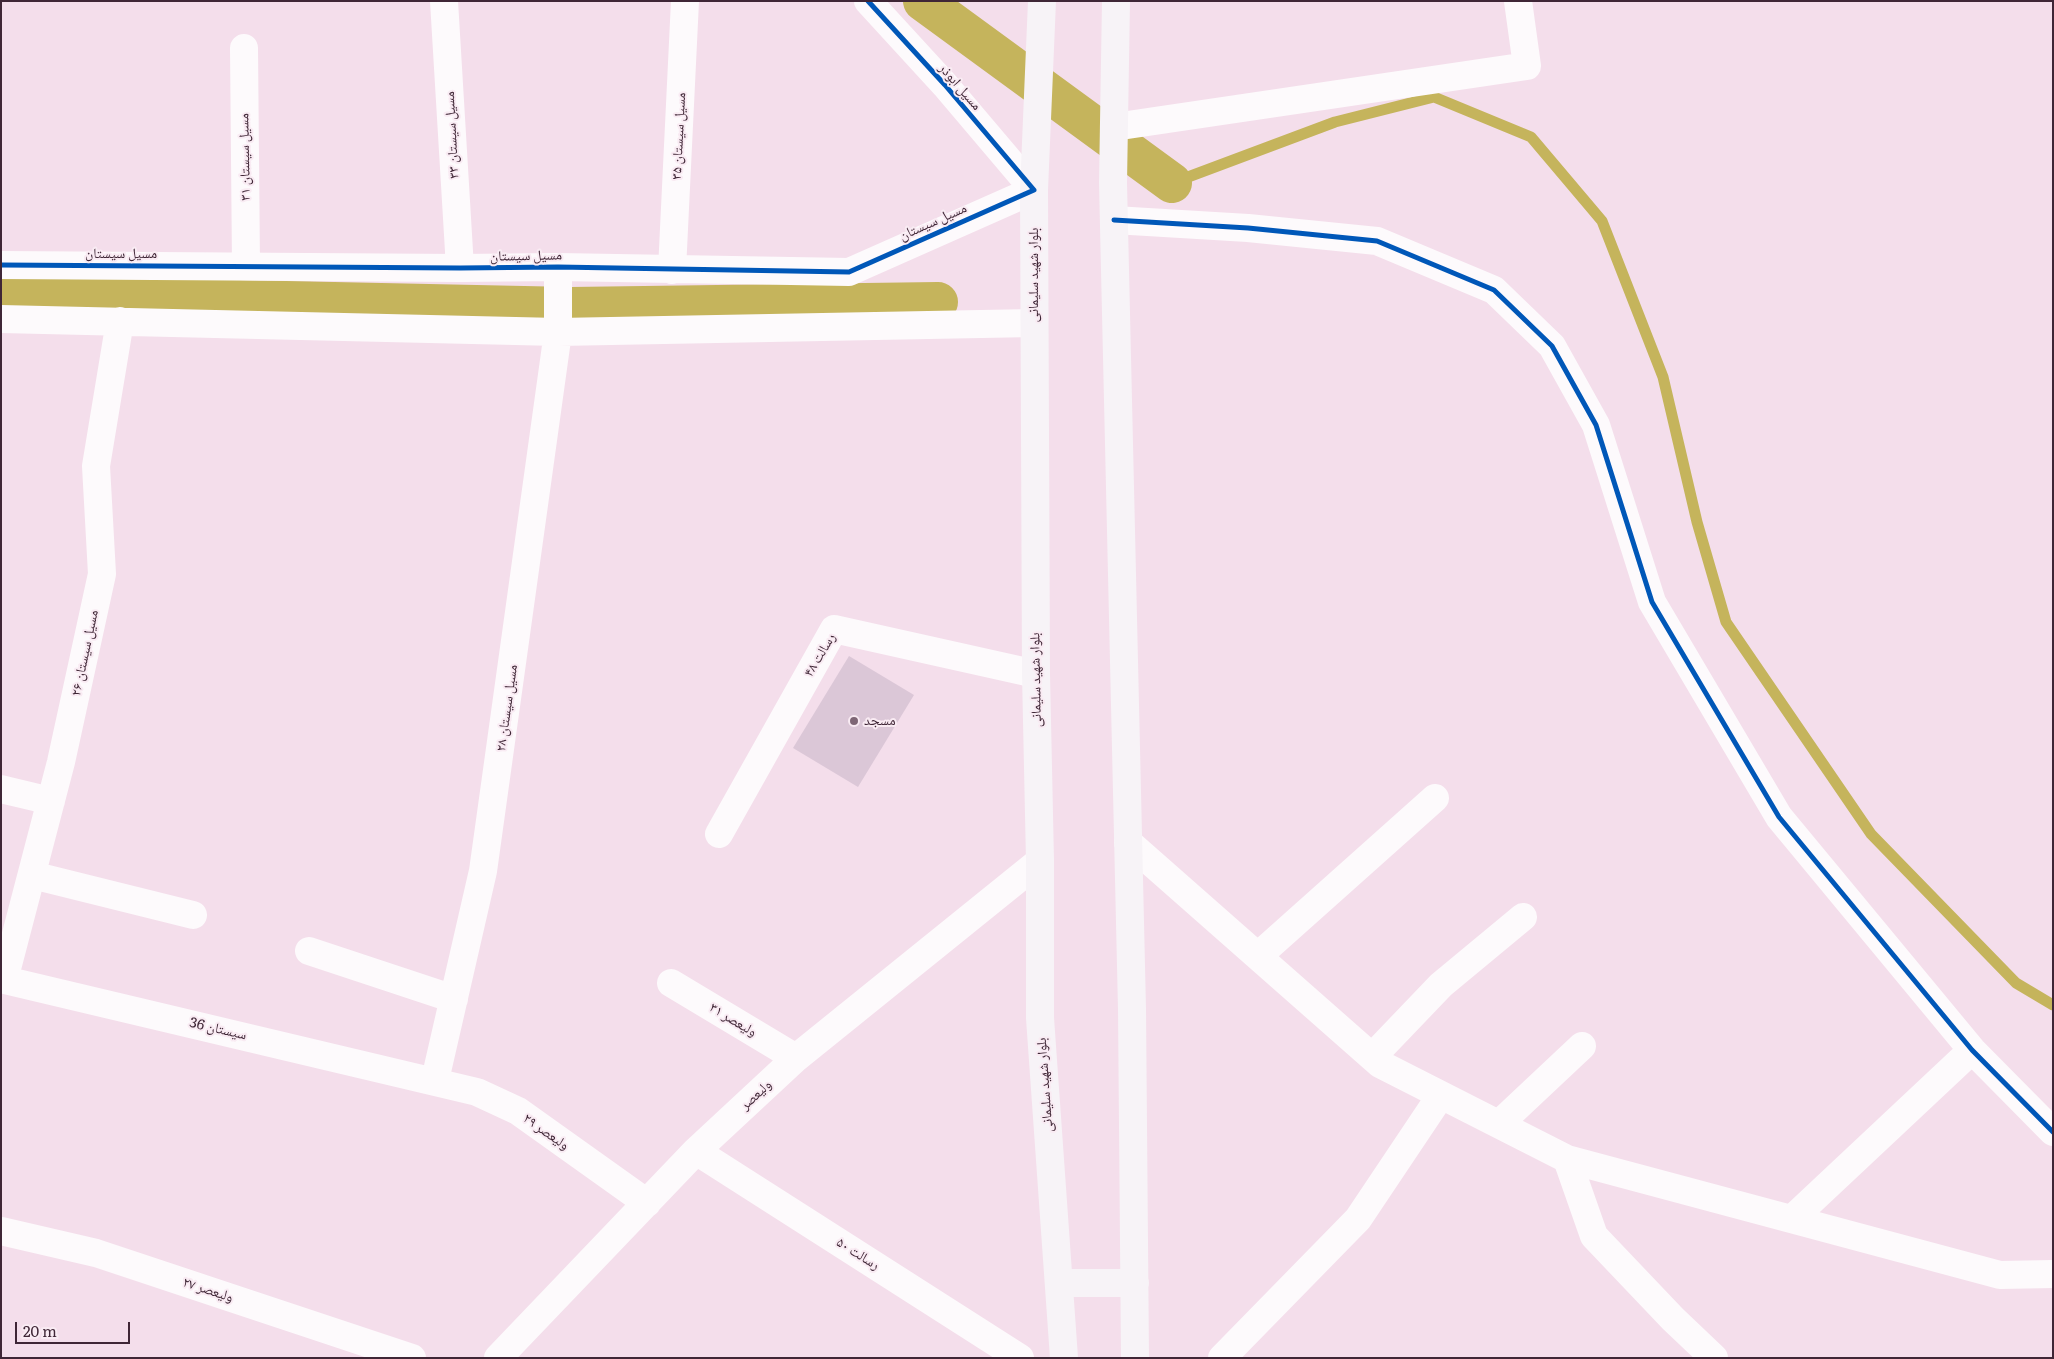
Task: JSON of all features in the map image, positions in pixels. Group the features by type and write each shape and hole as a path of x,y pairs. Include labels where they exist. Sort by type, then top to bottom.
{"main road":[{"name":"بلوار شهید سلیمانی","path":"1042,1 1034,190 1036,674 1040,861 1040,1018 1064,1358"},
{"path":"1116,1 1114,220 1132,1009 1135,1358"},
{"path":"1059,1283 1135,1283"}],"street":[{"name":"مسیل سیستان ۳۳","path":"444,1 460,268"},
{"name":"مسیل سیستان ۳۵","path":"672,270 685,1"},
{"name":"مسیل ابوذر","path":"868,1 945,85 1034,190"},
{"path":"1114,127 1527,66 1518,1"},
{"name":"مسیل سیستان ۳۱","path":"244,48 246,266"},
{"name":"مسیل سیستان","path":"1,265 558,267 849,272 1034,190"},
{"path":"1114,220 1248,228 1377,241 1494,290 1546,339 1552,346 1596,425 1652,602 1774,808 1972,1050 2053,1132"},
{"name":"مسیل سیستان ۲۸","path":"435,1080 483,871 558,332 558,267"},
{"path":"1,319 558,332 1034,323"},
{"name":"مسیل سیستان ۲۶","path":"2,979 51,801 102,574 96,466 120,321"},
{"name":"رسالت ۴۸","path":"719,834 834,629 1036,674"},
{"path":"1,788 51,801"},
{"path":"1258,956 1435,798"},
{"path":"1128,842 1380,1064 1567,1159 2000,1275 2053,1274"},
{"name":"ولیعصر","path":"498,1358 696,1151 796,1058 1040,861"},
{"path":"32,875 193,914"},
{"path":"1373,1056 1441,986 1523,917"},
{"path":"309,952 454,999"},
{"name":"سیستان 36","path":"2,979 435,1080"},
{"name":"ولیعصر ۳۱","path":"671,983 796,1058"},
{"path":"1499,1124 1582,1046"},
{"path":"1793,1218 1972,1050"},
{"name":"ولیعصر ۲۹","path":"435,1080 477,1092 518,1111 647,1203"},
{"path":"1222,1358 1358,1219 1441,1095"},
{"name":"رسالت ۵۰","path":"696,1151 1020,1358"},
{"path":"1567,1159 1594,1236 1673,1319 1714,1358"},
{"name":"ولیعصر ۲۷","path":"1,1231 96,1253 412,1358"}],"building":[{"name":"مسجد","path":"849,656 914,695 858,787 793,748"}],"waterway":[{"name":"مسیل ابوذر","path":"923,1 1172,183"},
{"path":"1172,183 1335,122 1434,97 1531,137 1602,221 1663,377 1697,522 1726,622 1871,834 2016,983 2053,1005"},
{"name":"مسیل سیستان","path":"1,295 571,307 938,302"}],"cycle path":[{"path":"1,265 558,267 849,272 1034,190 945,85 868,1"},
{"path":"1114,220 1248,228 1377,241 1494,290 1552,346 1596,425 1652,602 1779,817 1972,1050 2053,1132"}],"place":[{"name":"مسجد","path":"854,721"}]}
